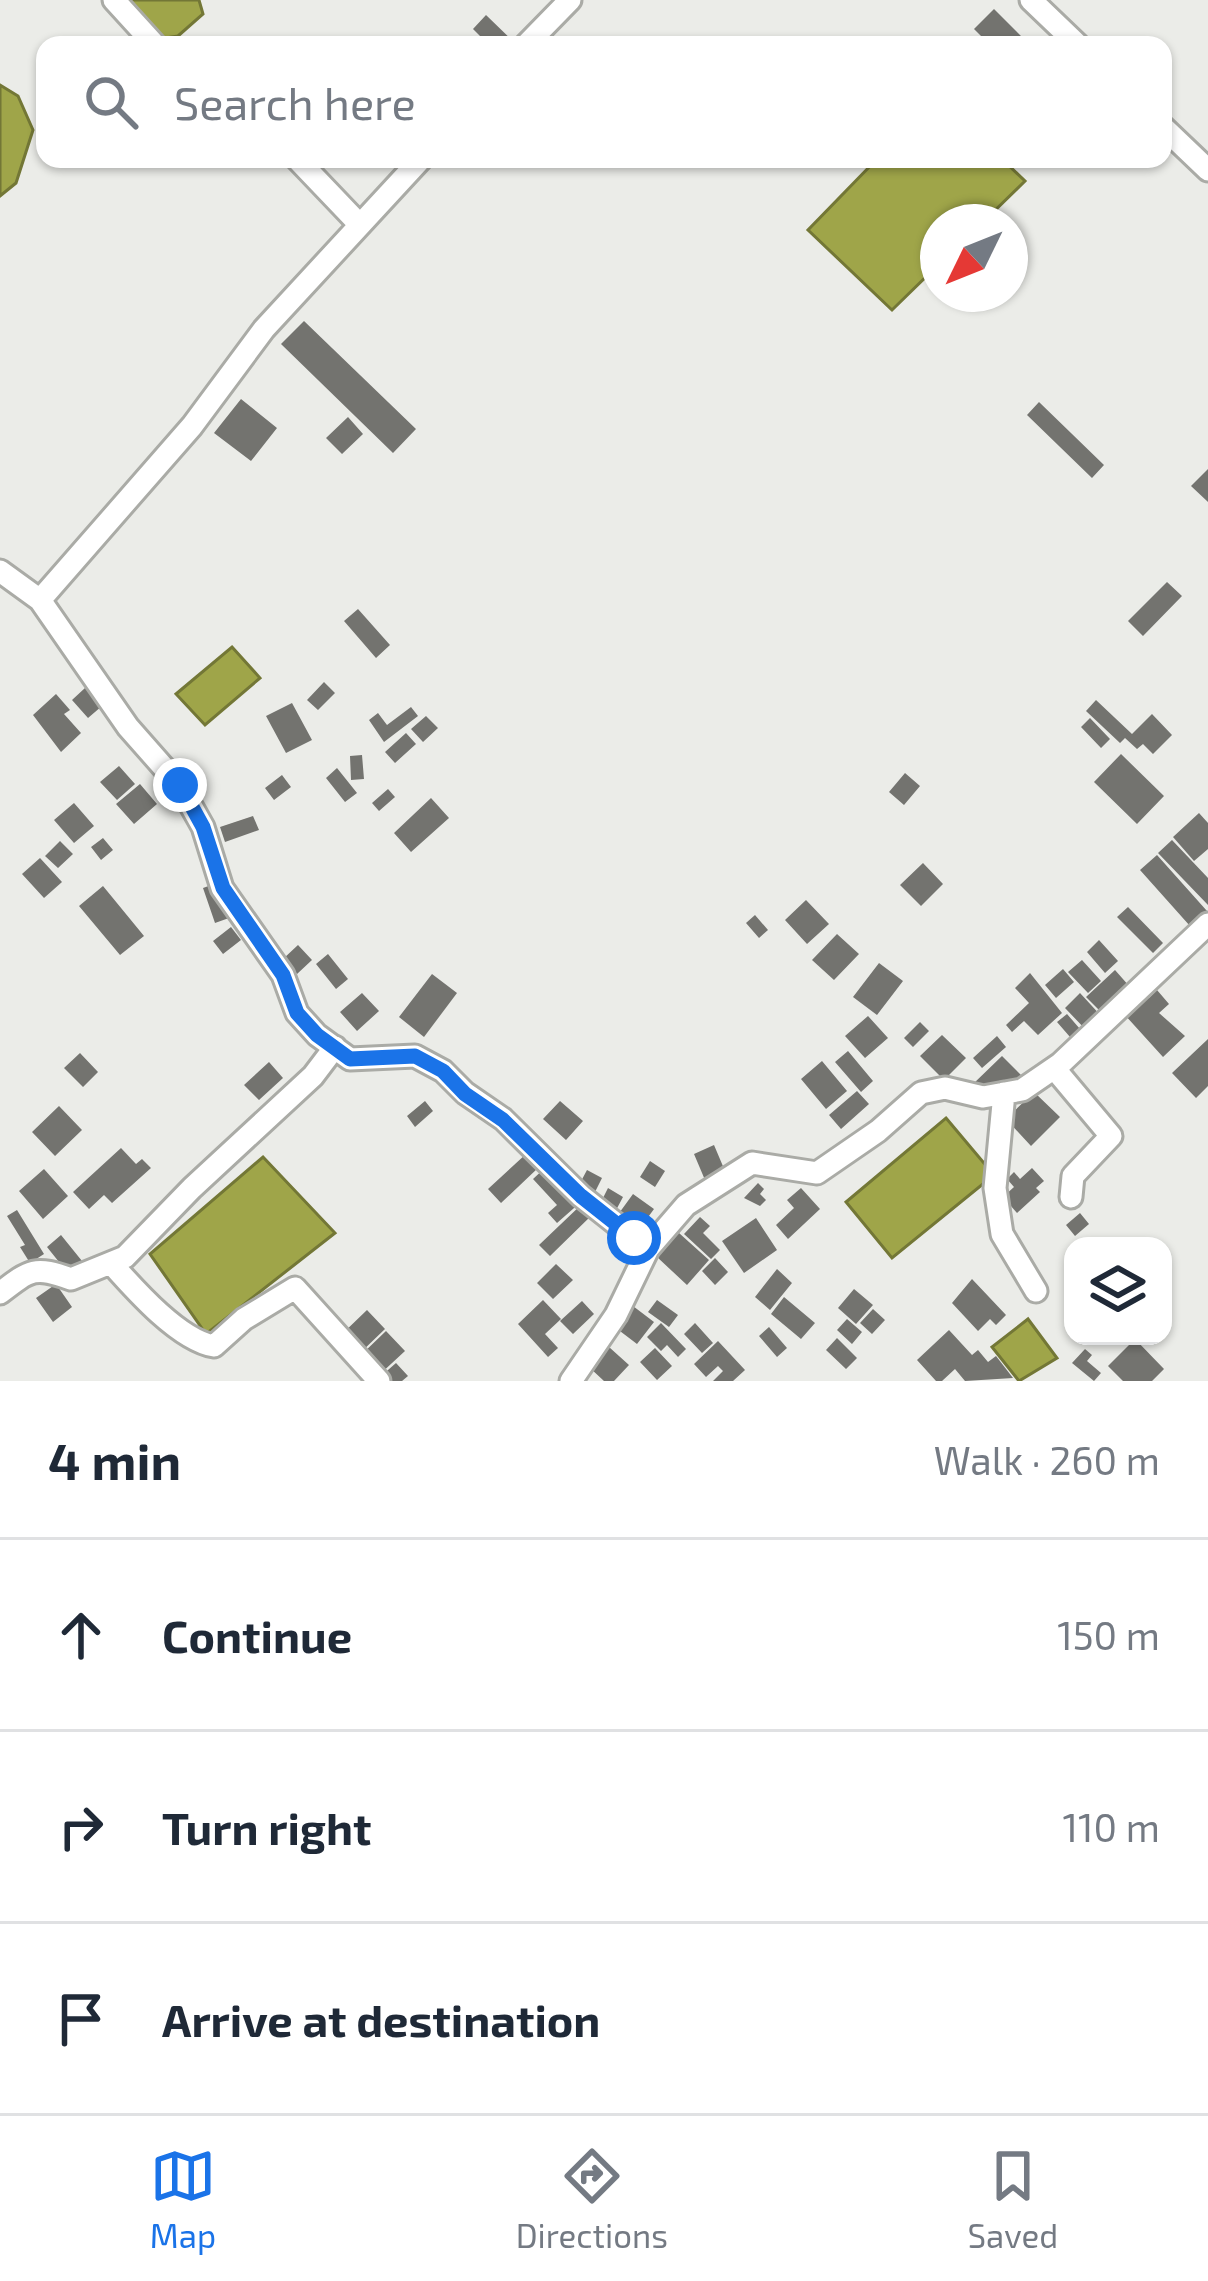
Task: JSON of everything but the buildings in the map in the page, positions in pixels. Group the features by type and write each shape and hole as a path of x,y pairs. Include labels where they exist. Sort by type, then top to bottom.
{"street":[{"path":"114,0 147,36"},
{"path":"535,36 570,0"},
{"path":"1031,0 1069,36"},
{"path":"1172,136 1208,170"},
{"path":"306,168 360,225"},
{"path":"40,600 191,426 264,329 413,168"},
{"path":"0,571 40,600 128,728 180,785 203,827 223,888 283,975 297,1013 350,1059 415,1056 443,1071 465,1094 503,1120 581,1196 648,1249"},
{"path":"572,1381 616,1315 648,1249 686,1204 752,1163 817,1173 878,1131 921,1093 945,1088 983,1097 1022,1090 1054,1068 1208,924"},
{"path":"0,1293 36,1270 46,1268 71,1279 125,1257 313,1076 334,1047"},
{"path":"1054,1068 1111,1136 1073,1176 1071,1197"},
{"path":"1004,1093 995,1188 1002,1234 1036,1291"},
{"path":"111,1263 158,1311 198,1343 214,1346 244,1319 295,1288 379,1381"}],"shaded area":[{"path":"120,0 199,0 203,14 178,36 156,36"},
{"path":"0,85 18,96 33,130 16,183 0,196"},
{"path":"868,168 1011,168 1025,181 1001,204 920,204 920,283 892,310 808,230"},
{"path":"232,647 260,678 205,725 176,694"},
{"path":"946,1118 994,1175 892,1258 846,1202"},
{"path":"263,1157 335,1233 206,1334 150,1254"},
{"path":"1028,1319 1057,1358 1019,1381 992,1347"}],"route":[{"path":"180,785 203,827 223,888 283,975 297,1013 317,1035 350,1059 415,1056 443,1071 634,1238"}]}
